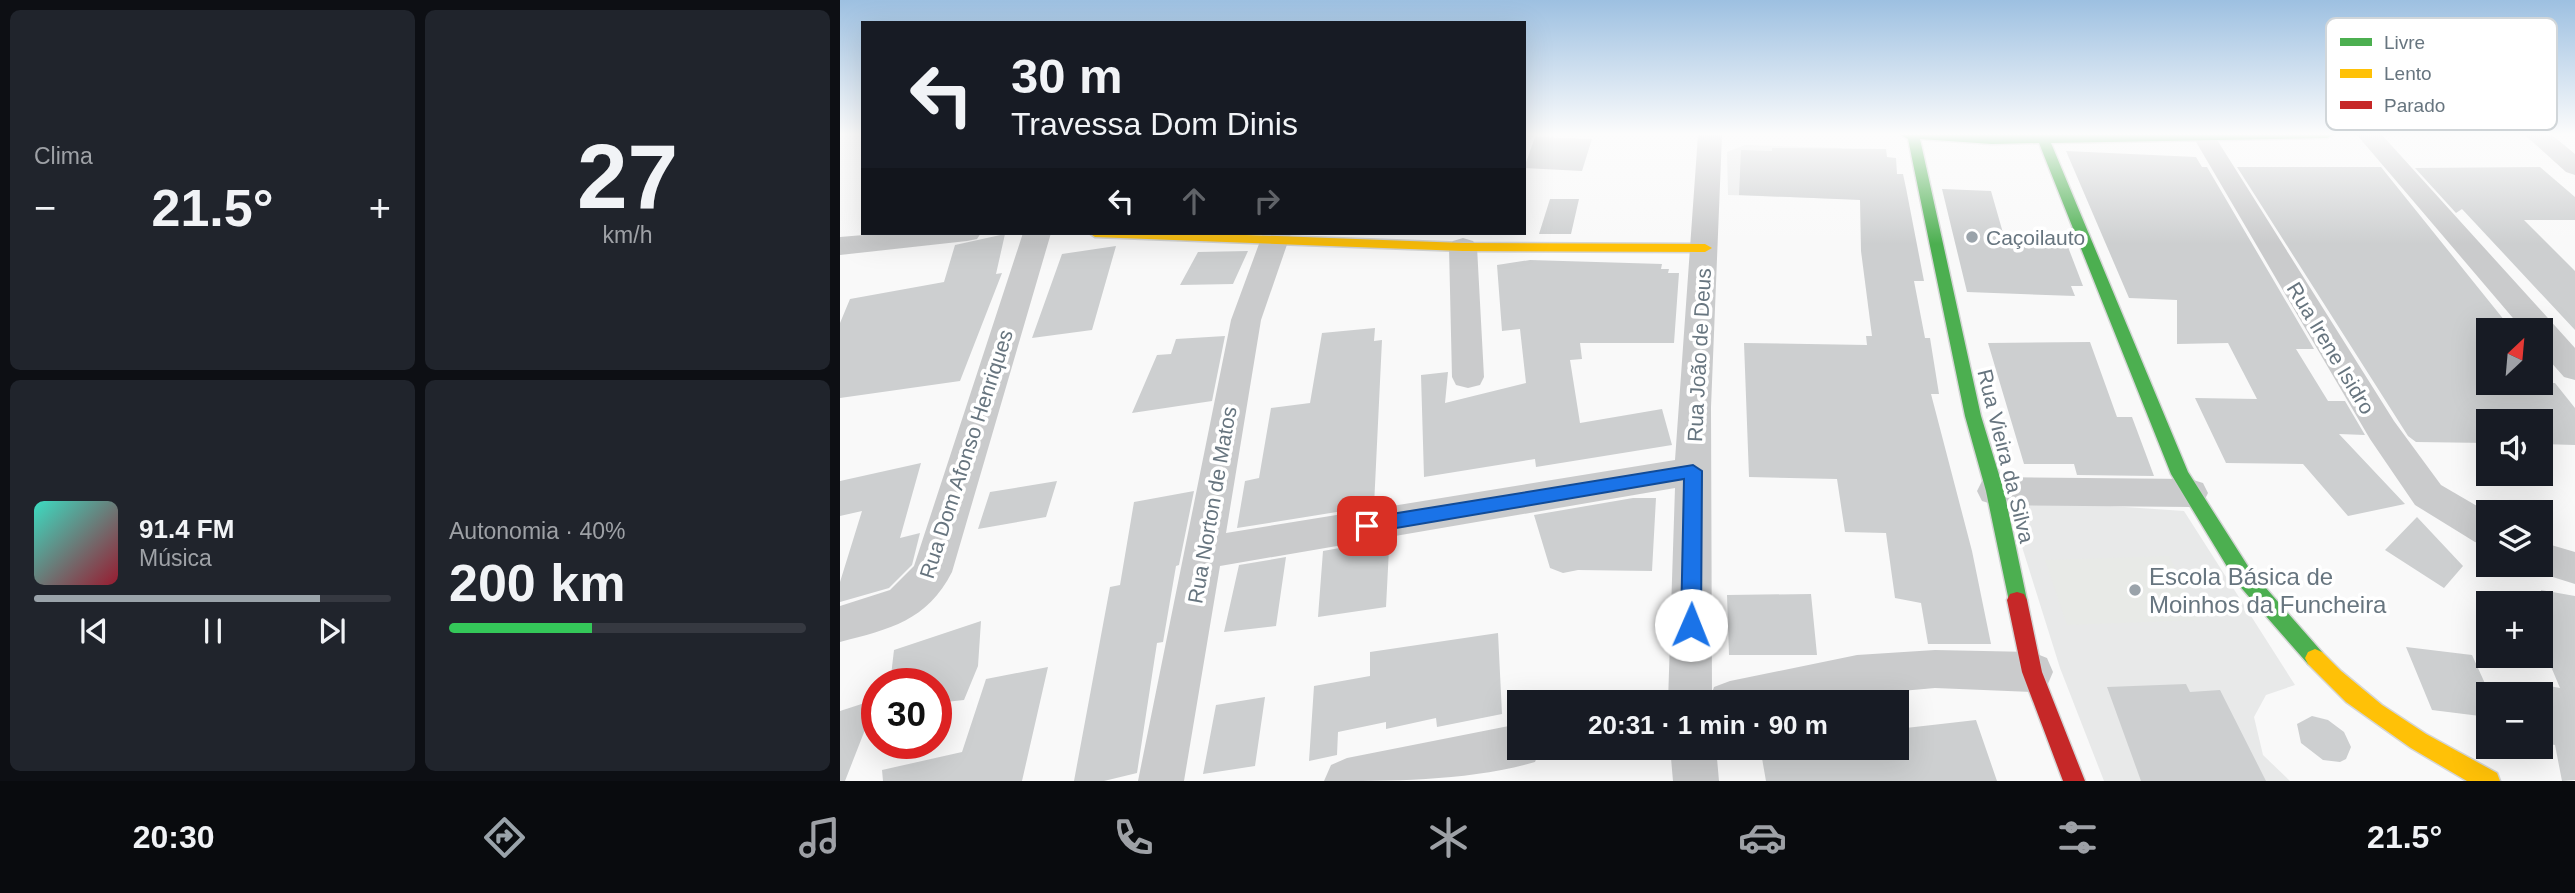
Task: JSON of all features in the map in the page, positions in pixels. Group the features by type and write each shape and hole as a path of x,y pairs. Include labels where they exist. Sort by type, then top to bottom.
{"street":[{"name":"Rua João de Deus","path":"1690,690 1694,407 1708,171"},
{"name":"Rua Vieira da Silva","path":"1921,171 1973,416 1995,491 2032,672 2074,781"},
{"path":"2057,171 2190,493 2244,577 2328,673 2398,731 2489,781"},
{"name":"Rua Irene Isidro","path":"2224,171 2382,430 2428,495 2476,524"},
{"path":"2401,171 2575,369"},
{"path":"848,243 943,235"},
{"name":"Rua Dom Afonso Henriques","path":"840,624 885,613 902,605 924,587 933,572 1036,235"},
{"path":"1186,235 1463,247 1705,248"},
{"name":"Rua Norton de Matos","path":"1161,781 1246,320 1275,237"},
{"path":"1463,247 1468,377"},
{"path":"1203,552 1693,471"},
{"path":"1995,491 2190,493"},
{"path":"2553,562 2575,568"},
{"path":"1789,690 1857,676 1935,669 2032,672"},
{"path":"1348,781 1507,748"},
{"path":"1694,760 1696,781"}],"shaded area":[{"path":"1727,171 1844,171 1847,199 1728,195"},
{"name":"Escola Básica de Moinhos da Funcheira","path":"2007,499 2184,511 2295,685 2266,695 2254,717 2263,755 2290,781 2104,781 2060,668"},
{"path":"2169,556 2199,620 2067,625 2045,560"}],"building":[{"path":"1740,171 1897,171 1897,174 1903,174 1924,281 1914,281 1925,338 1930,338 1939,394 1931,394 1972,551 1991,644 1928,644 1921,603 1895,598 1886,533 1845,532 1837,479 1749,477 1744,343 1867,345 1866,336 1872,336 1861,251 1860,200 1739,195"},
{"path":"2075,171 2210,171 2314,349 2296,349 2328,401 2345,401 2365,435 2339,434 2405,504 2348,516 2303,464 2226,463 2195,398 2257,399 2228,343 2177,344 2177,300 2129,298"},
{"path":"2240,171 2385,171 2503,318 2476,318 2476,396 2553,396 2555,383 2575,408 2575,445 2553,444 2553,409 2476,409 2476,443 2416,442 2408,436"},
{"path":"2418,171 2545,171 2575,197 2575,220 2524,220 2575,271 2575,330 2462,209 2456,213"},
{"path":"1942,189 1991,191 2003,233 2063,234 2083,286 2071,286 2075,296 1967,292"},
{"path":"1550,199 1579,199 1571,234 1539,234"},
{"path":"1005,235 996,274 1002,273 960,381 840,398 840,323 850,299 944,282 955,245"},
{"path":"1116,246 1092,330 1032,338 1062,254"},
{"path":"1248,251 1233,284 1180,285 1198,252"},
{"path":"1530,260 1662,264 1661,269 1669,269 1668,273 1679,273 1674,343 1580,343 1582,359 1570,360 1580,423 1662,409 1672,445 1536,467 1535,459 1424,477 1421,375 1448,372 1445,403 1526,383 1520,329 1502,331 1497,265"},
{"path":"1375,328 1374,341 1382,340 1374,506 1237,528 1245,481 1259,478 1271,408 1310,403 1322,333"},
{"path":"1225,336 1212,401 1132,413 1157,355 1171,354 1176,339"},
{"path":"2090,342 2117,417 2132,417 2154,476 2077,475 2074,464 2024,464 1988,343"},
{"path":"921,463 900,538 920,533 912,565 889,588 840,602 840,582 862,511 840,516 840,481"},
{"path":"1057,481 1046,517 978,529 990,492"},
{"path":"1194,491 1179,565 1176,566 1163,642 1157,643 1137,773 1104,781 1074,781 1110,587 1120,585 1134,502"},
{"path":"1633,498 1656,498 1652,571 1578,570 1563,573 1550,568 1534,515"},
{"path":"2417,517 2463,566 2444,588 2385,550"},
{"path":"1373,542 1372,551 1389,549 1386,607 1318,617 1323,551"},
{"path":"1286,557 1276,626 1224,632 1239,565"},
{"path":"2553,592 2575,596 2575,780 2562,781 2553,745 2553,687 2560,688 2552,668"},
{"path":"1811,594 1817,655 1729,655 1727,595"},
{"path":"981,621 978,666 964,700 952,701 952,668 892,668 894,650"},
{"path":"1498,633 1502,714 1437,727 1436,718 1386,729 1386,722 1338,732 1337,755 1309,761 1314,686 1370,676 1370,652"},
{"path":"2406,647 2472,655 2484,682 2476,682 2476,716 2432,710"},
{"path":"1048,667 1022,781 883,781 882,770 931,759 952,759 952,754 962,752 986,679"},
{"path":"2186,684 2190,692 2220,690 2266,781 2141,781 2107,687"},
{"path":"1265,697 1255,766 1203,774 1216,705"},
{"path":"861,704 861,740 845,781 840,781 840,711"},
{"path":"2312,716 2328,720 2344,732 2351,747 2346,759 2340,762 2323,760 2301,743 2297,724"},
{"path":"1976,720 1997,781 1766,781 1762,760 1909,760 1909,728"}],"traffic: fast":[{"path":"1921,171 1973,416 1995,491 2017,600"},
{"path":"2057,171 2180,474 2244,577 2315,658"}],"traffic: slow":[{"path":"1148,235 1463,247 1705,248"},
{"path":"2315,658 2334,678 2396,727 2489,781"}],"traffic: jam":[{"path":"2017,600 2032,672 2074,781"}],"place":[{"name":"Caçoilauto","path":"1972,237"},
{"name":"Escola Básica de Moinhos da Funcheira","path":"2135,590"}],"route":[{"path":"1367,526 1693,471 1691,625"}]}
